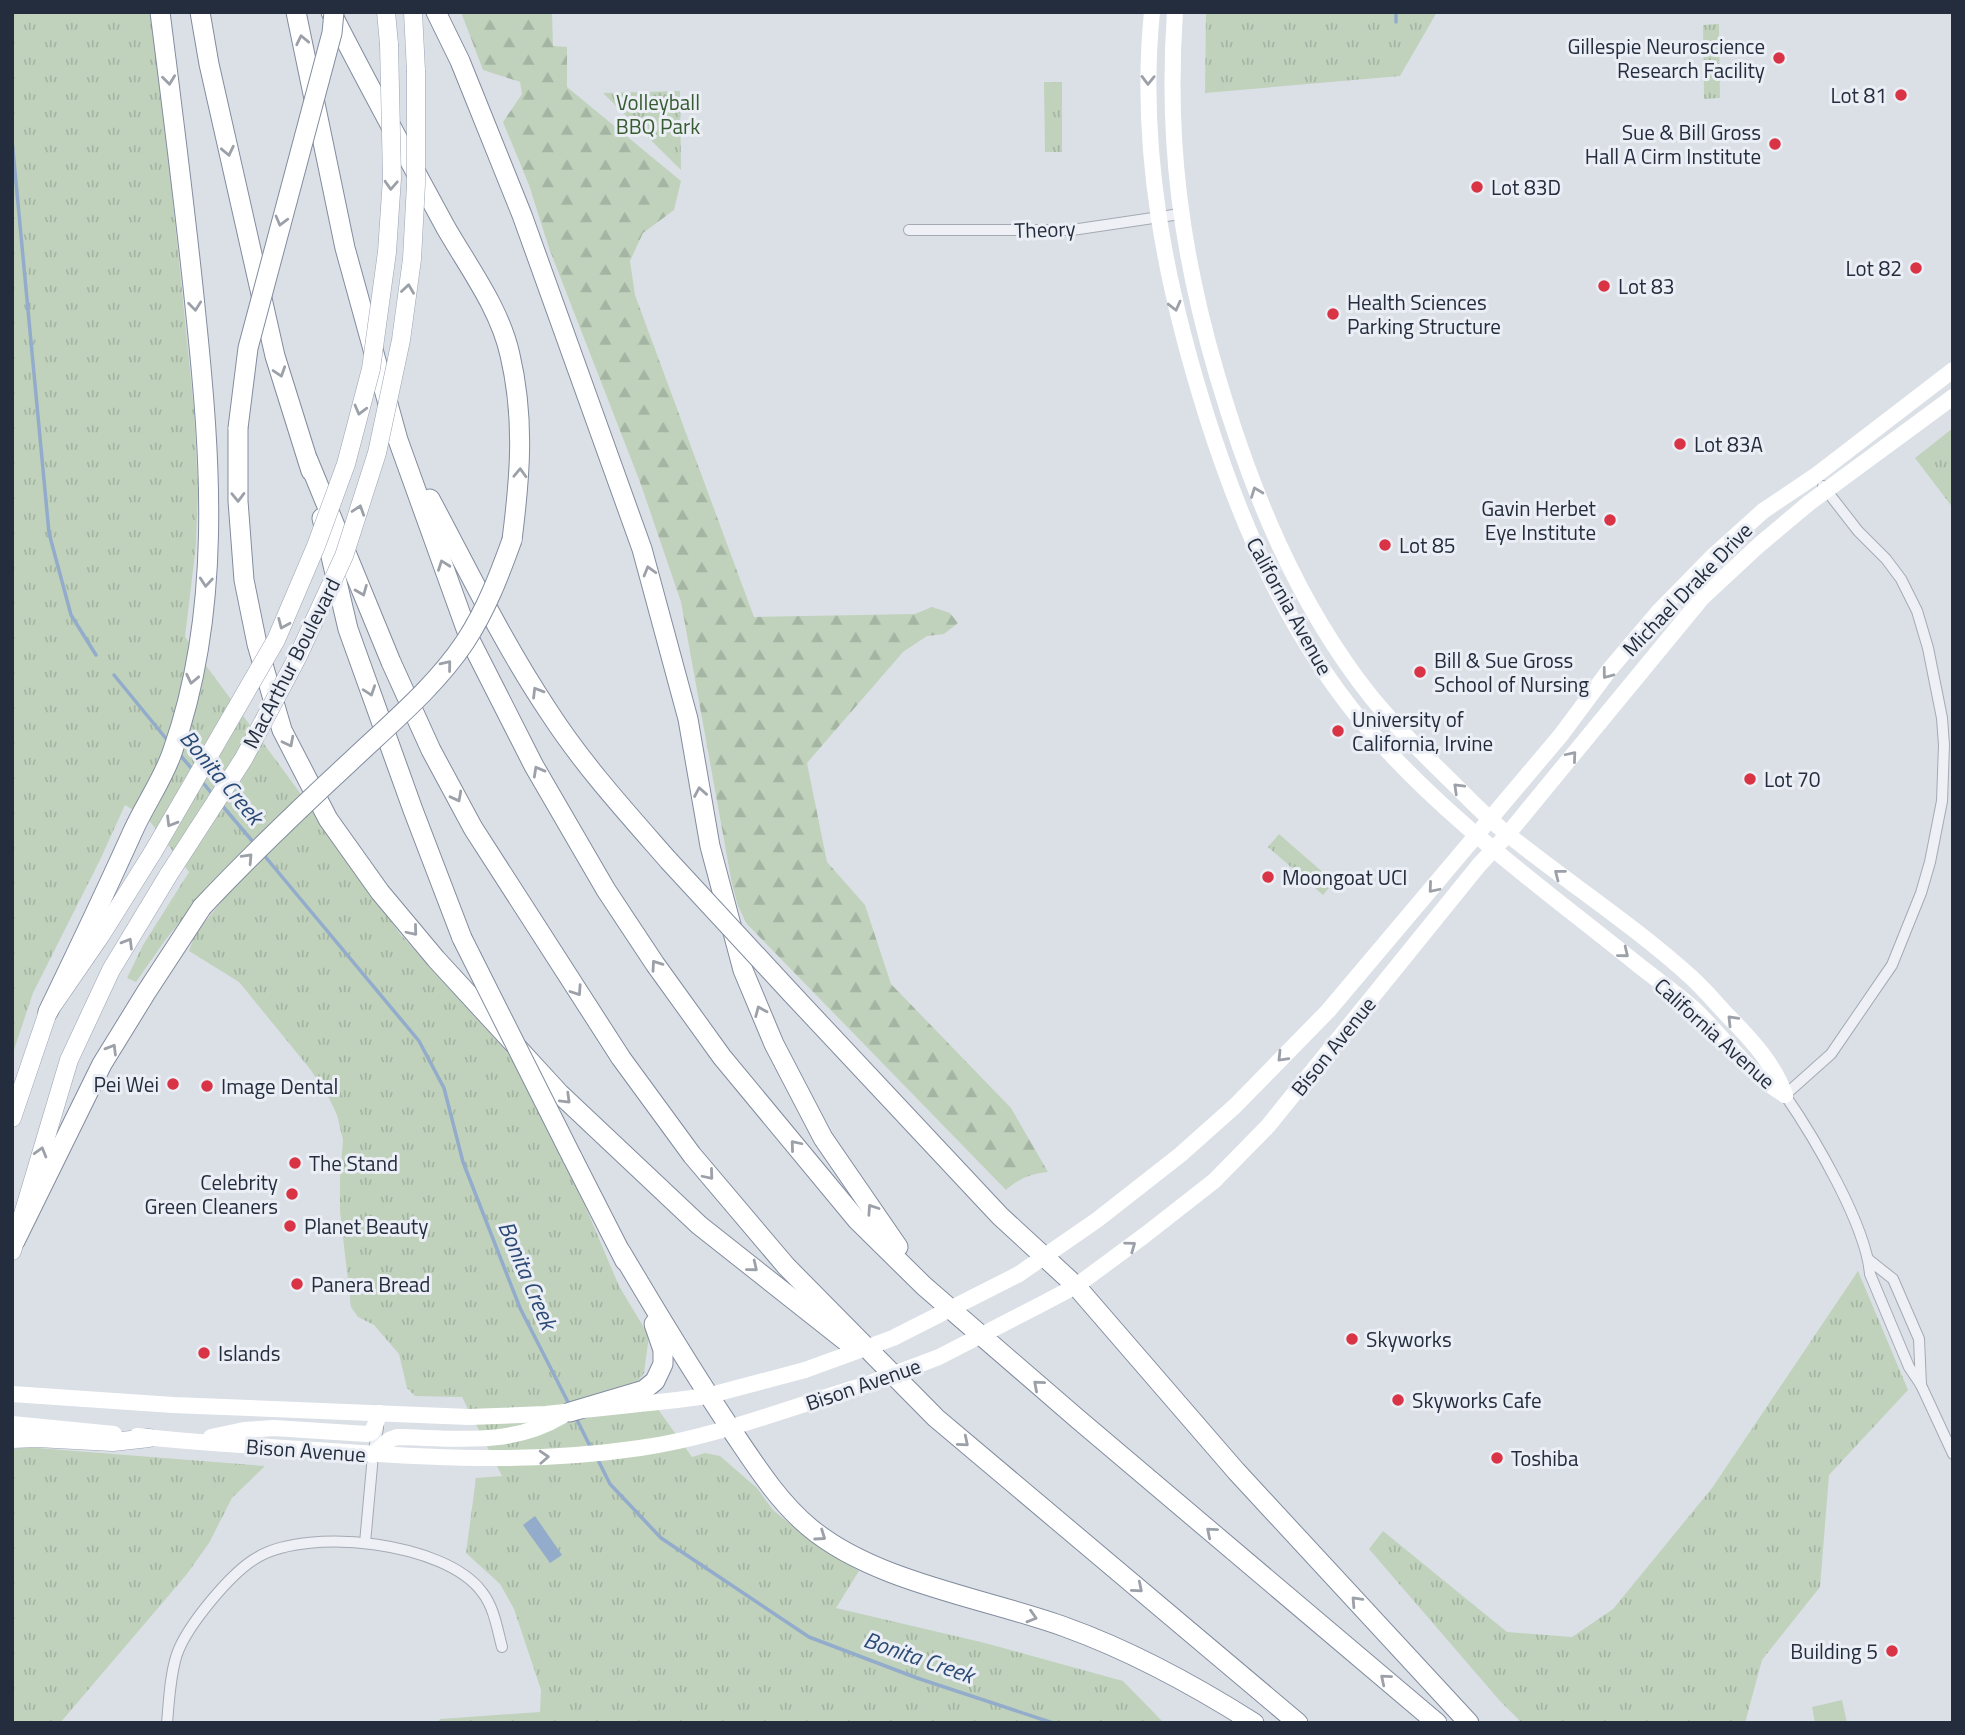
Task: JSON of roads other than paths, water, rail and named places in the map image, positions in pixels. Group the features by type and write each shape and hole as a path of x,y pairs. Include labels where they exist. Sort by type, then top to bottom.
{"highway":[{"path":"48,1012 133,830 173,752 192,682 204,612 209,522 207,425 187,224 160,12"},
{"path":"200,12 275,356 308,460 348,629 462,938 621,1252 659,1334 663,1364 655,1381 644,1390 569,1412"},
{"path":"296,12 345,248 398,440 470,640 534,766 606,890 655,964 722,1057 857,1220 924,1286 1437,1723"},
{"path":"332,12 332,33 248,348 238,428 238,501 244,580 257,644 282,730 328,819 380,892 420,940 561,1094 699,1225 914,1395"},
{"path":"14,1246 102,1064 202,907 259,846 399,716 439,675 465,642 492,594 512,540 521,474 519,414 510,354 489,301 373,95 332,12"},
{"path":"436,12 460,61 522,215 642,549 688,719 710,846 743,971 774,1044 823,1138 924,1286"},
{"path":"398,440 500,631 548,711 596,779 1000,1216 1076,1286 1236,1471 1469,1723"},
{"path":"308,460 391,662 431,750 473,828 621,1058 692,1155 786,1265 936,1418 1298,1723"},
{"path":"621,1252 707,1396 772,1489 809,1527 846,1553 886,1571 1066,1627 1111,1646 1199,1688 1254,1723"}],"main road":[{"name":"MacArthur Boulevard","path":"12,1118 48,1012 102,935 153,852 276,640 316,546 346,464 372,369 387,252 392,178 386,12"},
{"name":"MacArthur Boulevard","path":"14,1246 69,1060 111,970 244,758 298,656 344,556 377,453 401,340 412,259 416,184 413,12"},
{"name":"California Avenue","path":"1152,12 1148,98 1158,218 1174,303 1194,377 1231,490 1262,564 1316,658 1357,716 1406,768 1477,835 1693,1008 1765,1083 1786,1095"},
{"name":"California Avenue","path":"1175,12 1171,97 1173,147 1190,272 1229,416 1256,494 1310,606 1335,647 1373,698 1418,750 1507,835 1693,979 1747,1036 1779,1076 1786,1095"},
{"name":"Michael Drake Drive","path":"1491,820 1660,610 1734,537 1763,511 1815,476 1953,370"},
{"name":"Michael Drake Drive","path":"1507,835 1702,598 1759,545 1953,397"},
{"name":"Bison Avenue","path":"12,1394 173,1405 446,1417 569,1412 707,1396 805,1370 893,1338 1019,1275 1097,1220 1180,1155 1235,1106 1328,1011 1491,820"},
{"name":"Bison Avenue","path":"12,1424 149,1438 373,1455 476,1459 543,1458 642,1448 730,1428 865,1385 939,1357 1076,1286 1214,1181 1268,1126 1507,835"},
{"path":"373,1455 389,1440 397,1437 510,1437 554,1421 569,1412"},
{"path":"192,1441 274,1427 366,1434 372,1432 380,1413"},
{"path":"12,1439 113,1442 149,1438"}],"street":[{"name":"Theory","path":"909,230 1072,230 1180,214"},
{"path":"1786,1095 1831,1054 1892,965 1921,893 1942,801 1942,718 1933,669 1917,611 1901,579 1886,559 1858,531 1815,476"},
{"name":"California Avenue","path":"1786,1095 1825,1161 1854,1222 1869,1260 1870,1274 1904,1355 1953,1454"},
{"name":"California Avenue","path":"1869,1260 1894,1279 1919,1339 1921,1385"},
{"path":"366,1543 373,1455 380,1413"},
{"path":"167,1723 177,1654 200,1615 228,1581 258,1557 306,1542 366,1543 416,1552 447,1563 463,1573 483,1592 495,1617 502,1647"}],"water":[{"path":"535,1516 562,1555 550,1563 523,1525"}],"waterway":[{"path":"1396,12 1396,22"},
{"name":"Bonita Creek","path":"12,140 49,533 71,615 96,655"},
{"name":"Bonita Creek","path":"114,675 168,741"},
{"name":"Bonita Creek","path":"180,755 193,770"},
{"name":"Bonita Creek","path":"200,779 213,795"},
{"name":"Bonita Creek","path":"220,803 254,843"},
{"name":"Bonita Creek","path":"263,854 419,1041 444,1088 463,1162 520,1308 570,1406"},
{"name":"Bonita Creek","path":"575,1416 592,1450"},
{"name":"Bonita Creek","path":"598,1460 610,1484 661,1538 809,1637 917,1678 1053,1723"}],"place":[{"name":"Gillespie Neuroscience Research Facility","path":"1779,58"},
{"name":"Lot 81","path":"1901,95"},
{"name":"Sue & Bill Gross Hall A Cirm Institute","path":"1775,144"},
{"name":"Lot 83D","path":"1477,187"},
{"name":"Lot 82","path":"1916,268"},
{"name":"Lot 83","path":"1604,286"},
{"name":"Health Sciences Parking Structure","path":"1333,314"},
{"name":"Lot 83A","path":"1680,444"},
{"name":"Gavin Herbet Eye Institute","path":"1610,520"},
{"name":"Lot 85","path":"1385,545"},
{"name":"Bill & Sue Gross School of Nursing","path":"1420,672"},
{"name":"University of California, Irvine","path":"1338,731"},
{"name":"Lot 70","path":"1750,779"},
{"name":"Moongoat UCI","path":"1268,877"},
{"name":"Pei Wei","path":"173,1084"},
{"name":"Image Dental","path":"207,1086"},
{"name":"The Stand","path":"295,1163"},
{"name":"Celebrity Green Cleaners","path":"292,1194"},
{"name":"Planet Beauty","path":"290,1226"},
{"name":"Panera Bread","path":"297,1284"},
{"name":"Skyworks","path":"1352,1339"},
{"name":"Islands","path":"204,1353"},
{"name":"Skyworks Cafe","path":"1398,1400"},
{"name":"Toshiba","path":"1497,1458"},
{"name":"Building 5","path":"1892,1651"}],"park label":[{"name":"Volleyball BBQ Park","path":"658,114"}]}
